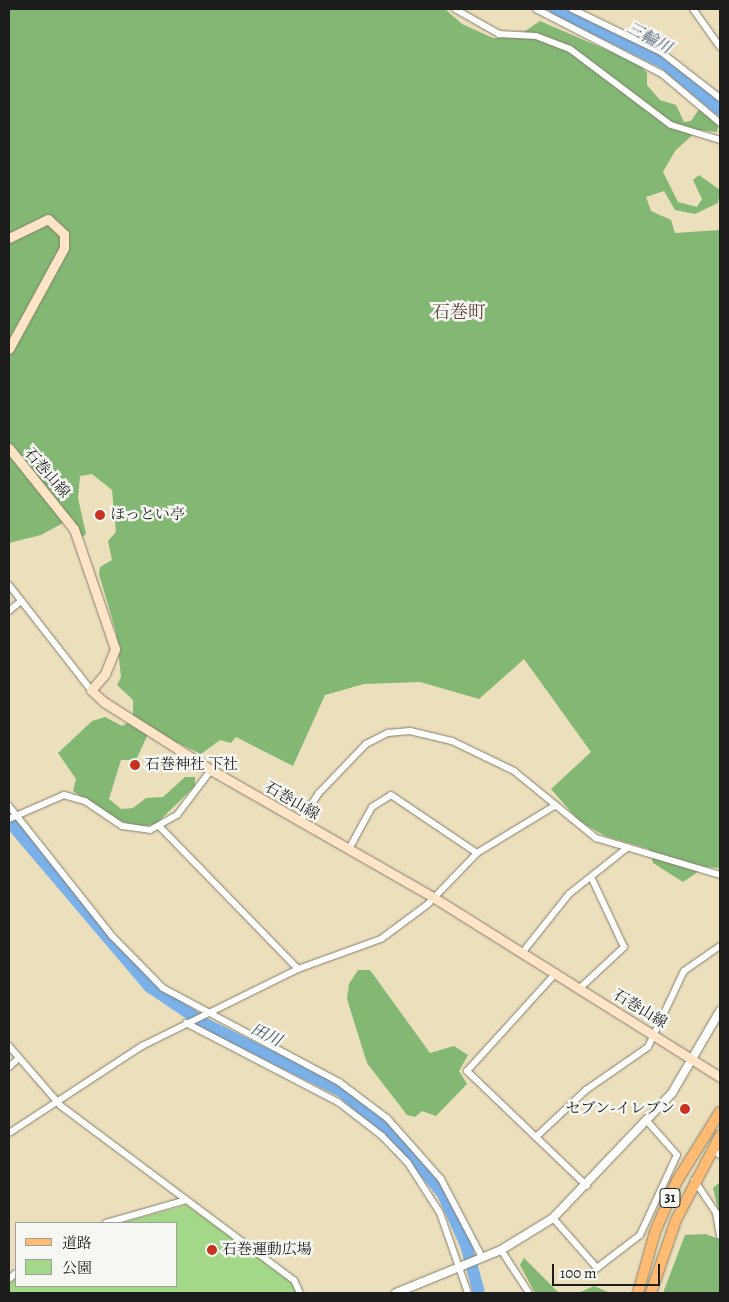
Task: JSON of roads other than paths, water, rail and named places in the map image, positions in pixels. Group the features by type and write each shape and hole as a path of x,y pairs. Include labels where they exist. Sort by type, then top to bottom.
{"main road":[{"path":"9,238 42,220 57,223 64,234 61,254 9,349"},
{"name":"石巻山線","path":"9,448 74,529 92,577 114,649 105,674 91,690 130,721 433,898 656,1035 720,1077"},
{"name":"31","path":"638,1293 655,1232 677,1181 720,1112"},
{"name":"31","path":"651,1293 694,1180 716,1152 720,1136"}],"street":[{"path":"455,9 499,34 536,36 570,48 671,125 720,140"},
{"path":"536,9 662,74 720,123"},
{"path":"572,9 662,52 720,98"},
{"path":"693,9 720,47"},
{"path":"9,585 91,690"},
{"path":"9,611 21,601"},
{"path":"300,822 319,793 366,744 396,731 427,735 474,750 514,771 596,838 720,875"},
{"path":"13,817 64,795 77,797 122,826 138,831 160,827 177,815 211,770"},
{"path":"349,849 372,808 391,795 477,853"},
{"path":"9,1133 56,1101 188,1023 298,969 380,940 433,898 477,853 556,805"},
{"path":"9,806 13,817 150,978 205,1015 368,1101 441,1179 480,1258"},
{"path":"160,827 298,969"},
{"path":"522,953 569,894 628,847"},
{"path":"579,989 624,947 591,877"},
{"path":"536,1136 586,1090 628,1065 656,1035 684,971 720,946"},
{"path":"555,974 466,1068 588,1186"},
{"path":"396,1293 501,1250 553,1218 588,1186 648,1122 695,1060 720,1011"},
{"path":"188,1023 338,1102 382,1136 408,1163 437,1207 462,1266 468,1293"},
{"path":"9,1046 56,1101 294,1280 300,1293"},
{"path":"9,1067 19,1058"},
{"path":"553,1218 597,1268 640,1235 676,1155 648,1122"},
{"path":"694,1180 716,1214 720,1236"},
{"path":"110,1222 187,1200"},
{"path":"501,1250 529,1293"}],"waterway":[{"name":"三輪川","path":"555,9 664,63 720,110"},
{"name":"田川","path":"9,821 150,987 205,1024 341,1091 400,1141 443,1194 466,1245 479,1293"}],"place":[{"name":"ほっとい亭","path":"100,515"},
{"name":"石巻神社 下社","path":"135,765"},
{"name":"セブン-イレブン","path":"685,1109"},
{"name":"石巻運動広場","path":"212,1250"}],"district":[{"name":"石巻町","path":"459,312"}]}
